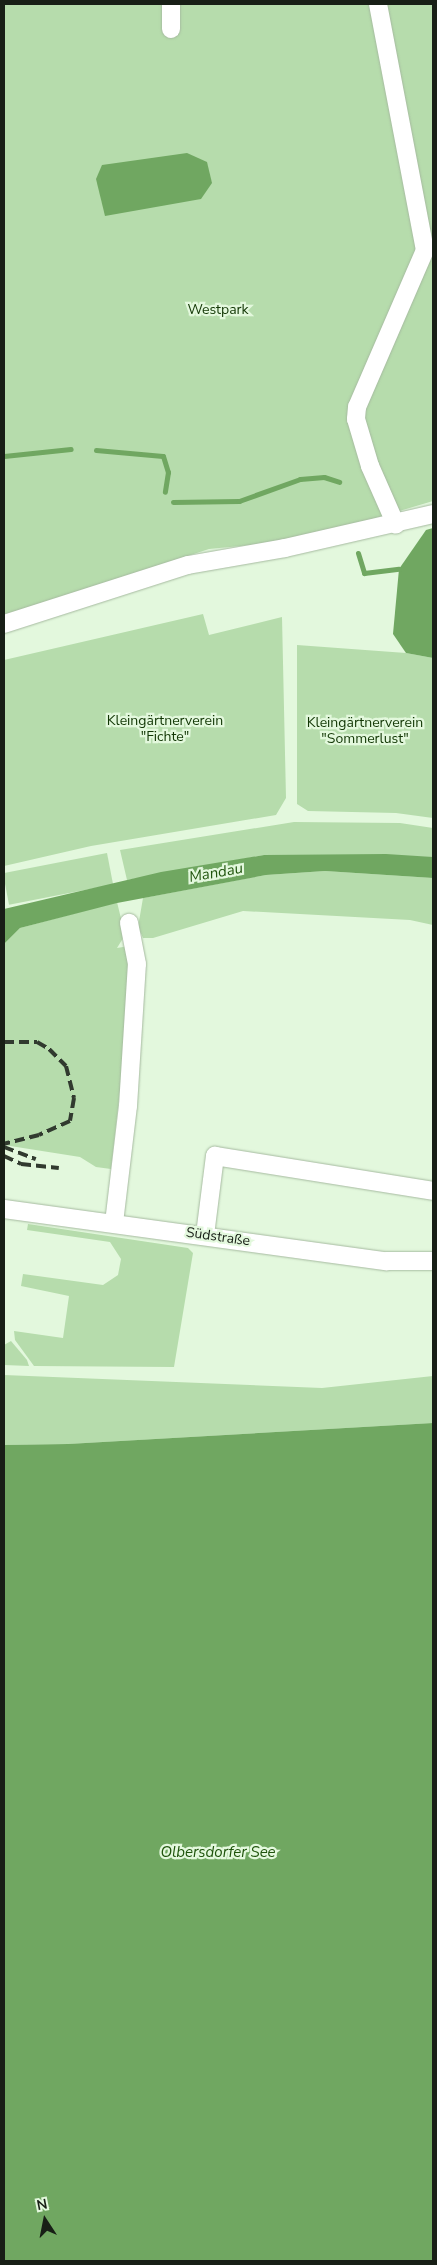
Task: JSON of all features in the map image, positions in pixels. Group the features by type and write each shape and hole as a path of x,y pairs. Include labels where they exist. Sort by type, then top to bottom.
{"street":[{"path":"170,29 171,4"},
{"path":"378,4 425,250 357,407 356,418 370,466 396,525"},
{"path":"4,624 188,564 396,525 433,514"},
{"path":"114,1223 128,1106 137,964 129,923"},
{"path":"205,1235 215,1156 433,1190"},
{"name":"Südstraße","path":"4,1209 386,1261 433,1262"}],"green space":[{"name":"Westpark","path":"4,4 433,4 433,501 302,540 209,549 4,616"},
{"name":"Kleingärtnerverein \"Fichte\"","path":"203,614 209,635 282,617 286,798 276,815 91,846 4,866 4,660"},
{"name":"Kleingärtnerverein \"Sommerlust\"","path":"297,645 406,653 433,658 433,818 396,813 308,811 297,804"},
{"path":"294,822 400,823 433,828 433,857 264,855 127,880 120,850"},
{"path":"107,853 113,884 9,905 4,873"},
{"path":"325,871 433,878 433,925 410,920 243,911 153,938 143,938 138,927 143,898 266,875"},
{"path":"117,902 125,935 117,948 129,946 130,1003 111,1169 96,1167 80,1157 4,1145 4,944 20,928"},
{"path":"28,1224 188,1248 193,1253 174,1367 34,1366 15,1340 14,1331 63,1338 69,1296 21,1286 23,1274 103,1285 118,1275 121,1259 110,1242 27,1230"},
{"path":"11,1341 27,1360 29,1366 4,1365 4,1345"},
{"path":"4,1375 322,1388 433,1376 433,1423 68,1444 4,1445"}],"water":[{"path":"187,153 207,162 212,183 201,199 105,216 96,179 102,165"},
{"path":"433,528 433,658 406,653 393,634 399,569 426,530"},
{"name":"Mandau","path":"386,854 433,857 433,878 325,871 266,875 117,903 20,928 4,944 4,909 161,872 264,855"},
{"name":"Olbersdorfer See","path":"433,1423 433,2261 4,2261 4,1445 68,1444"}],"waterway":[{"path":"4,456 71,449"},
{"path":"96,450 163,456 168,472 165,492"},
{"path":"173,502 239,501 300,479 324,477 339,482"},
{"path":"358,553 364,573 399,569"}],"railway":[{"path":"4,1042 37,1042 49,1049 66,1066 74,1098 70,1121 39,1135 4,1144"},
{"path":"4,1147 36,1159"},
{"path":"4,1156 21,1164 59,1168"}]}
